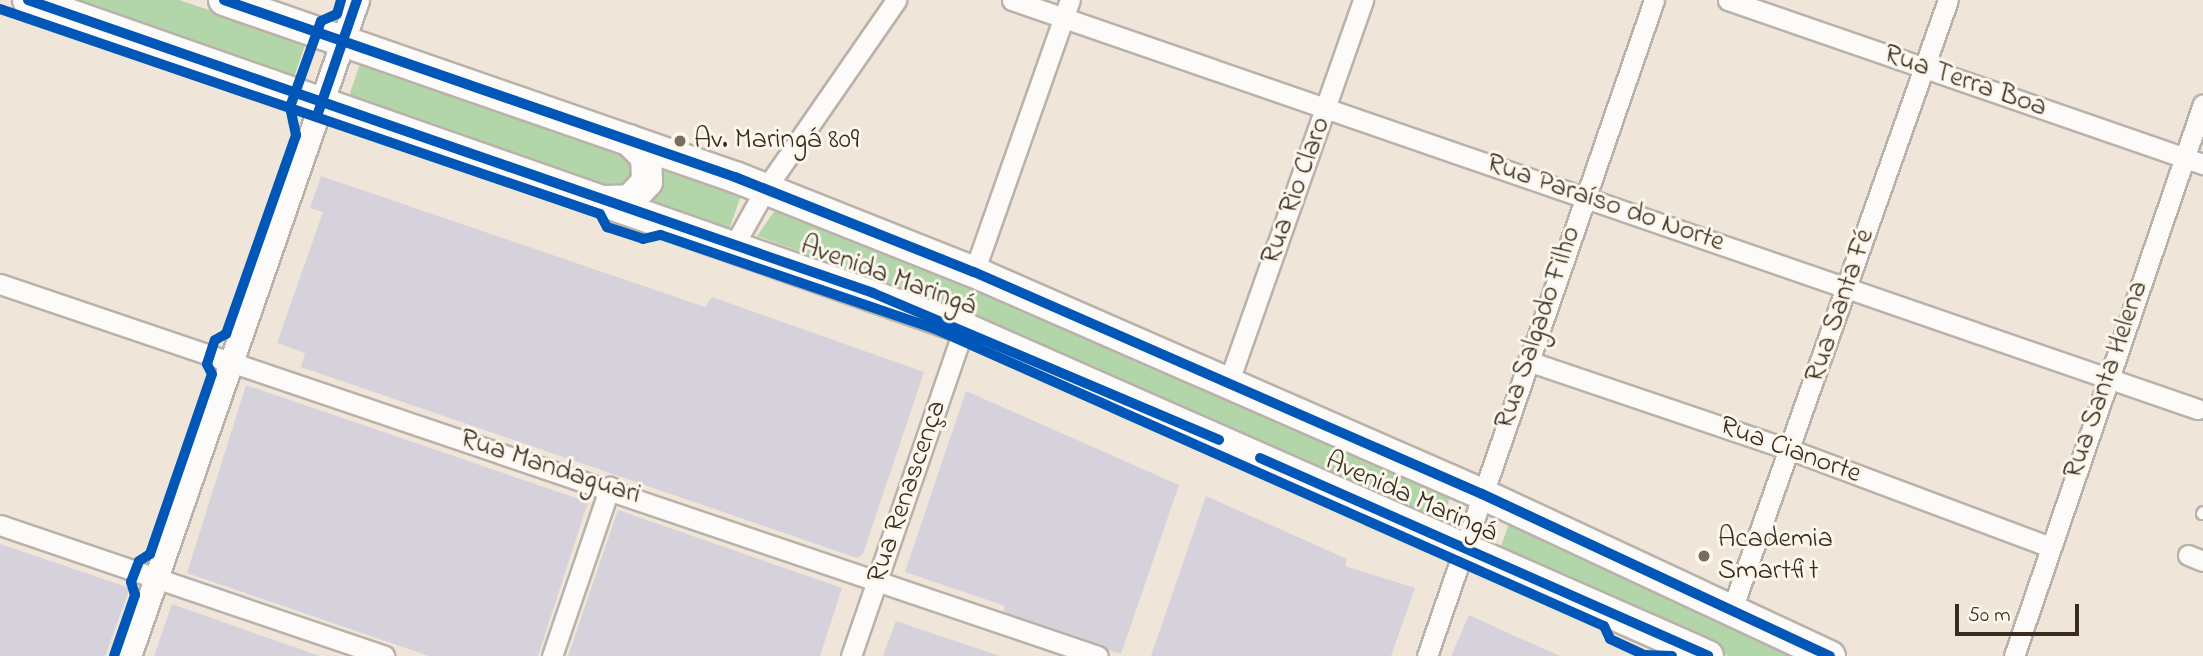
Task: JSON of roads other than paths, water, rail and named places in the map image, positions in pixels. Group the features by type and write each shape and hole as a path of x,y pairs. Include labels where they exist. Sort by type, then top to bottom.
{"main road":[{"name":"Avenida Maringá","path":"28,0 321,105 605,201 964,328 1465,546 1709,656"},
{"name":"Avenida Maringá","path":"224,0 766,188 974,272 1229,381 1482,494 1830,656"},
{"path":"605,201 630,200 647,182 646,157 629,140"}],"street":[{"path":"129,656 228,361 357,0"},
{"path":"733,247 766,188 896,0"},
{"name":"Rua Paraíso do Norte","path":"1012,0 1067,9 1326,107 2109,375 2197,408"},
{"name":"Rua Rio Claro","path":"1229,381 1363,0"},
{"name":"Rua Salgado Filho","path":"1427,656 1654,0"},
{"name":"Rua Terra Boa","path":"1728,0 2194,160"},
{"name":"Rua Santa Fé","path":"1731,611 1791,450 1948,0"},
{"path":"974,272 1067,9"},
{"name":"Rua Santa Helena","path":"2014,656 2109,375 2194,160 2203,104"},
{"name":"Rua Mandaguari","path":"0,284 610,487 1098,656"},
{"name":"Rua Renascença","path":"853,655 964,328"},
{"name":"Rua Cianorte","path":"1528,361 1791,450 2050,547"},
{"path":"552,656 610,487"},
{"path":"0,525 384,656"}],"place":[{"name":"Av. Maringá 809","path":"680,141"},
{"name":"Academia Smartfit","path":"1704,556"}]}
